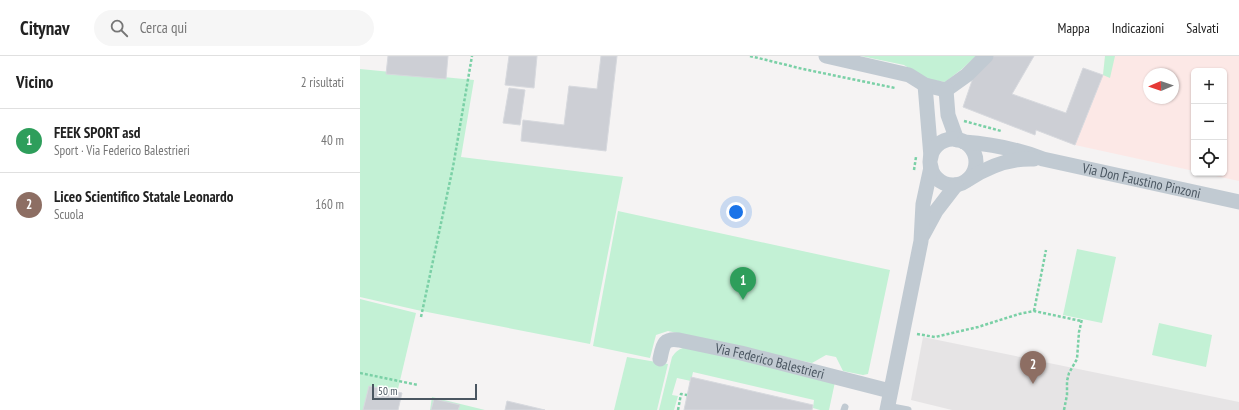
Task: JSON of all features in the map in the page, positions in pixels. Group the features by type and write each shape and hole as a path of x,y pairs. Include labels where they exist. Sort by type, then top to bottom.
{"street":[{"path":"826,56 909,75 926,85 946,90 967,75 986,56"},
{"path":"926,85 931,162 934,173 937,179 943,183 950,185 963,182"},
{"path":"946,90 948,115 960,141"},
{"path":"888,402 921,241 923,204 934,150 938,145 944,142 951,140 960,141 969,146 974,152 976,166 974,173 963,182 936,211 927,226 921,241"},
{"name":"Via Don Faustino Pinzoni","path":"960,141 1004,147 1043,159 1239,202"},
{"name":"Via Don Faustino Pinzoni","path":"963,182 990,168 1012,160 1028,158 1043,159"},
{"name":"Via Federico Balestrieri","path":"660,359 663,345 672,339 679,340 741,353 888,402"}],"lane":[{"path":"888,402 908,410"}],"path":[{"path":"421,317 453,167 472,56"},
{"path":"750,56 803,69 895,88"},
{"path":"1034,311 1046,250"},
{"path":"914,333 934,337 978,327 1019,314 1034,311 1081,320 1076,359 1067,381 1067,395 1064,410"},
{"path":"360,373 418,385"},
{"path":"678,410 681,394 687,395"}],"shaded area":[{"path":"1105,56 1239,56 1239,181 1216,176 1227,176 1227,68 1191,68 1191,170 1075,145 1103,75"},
{"path":"923,337 1239,402 1239,410 952,410 911,400"}],"green space":[{"path":"861,56 976,56 945,82 926,79 904,65"},
{"path":"1105,56 1115,56 1110,78 1103,75"},
{"path":"360,69 474,80 461,157 623,177 590,344 417,310 360,297"},
{"path":"618,211 890,270 868,374 863,375 843,371 836,357 826,355 812,363 668,331 656,335 650,358 593,346"},
{"path":"1077,249 1116,257 1102,323 1063,315"},
{"path":"360,299 416,313 393,410 360,410"},
{"path":"1159,323 1212,335 1206,367 1152,355"},
{"path":"687,347 835,382 829,410 813,408 814,400 693,372 691,381 677,378 672,395 678,396 674,410 659,410 672,357 678,350"},
{"path":"627,357 668,364 657,410 614,410"},
{"path":"432,397 485,410 430,410"}],"building":[{"path":"388,56 448,56 446,79 386,74"},
{"path":"509,56 537,56 534,88 505,85"},
{"path":"601,56 617,56 606,151 521,141 523,120 564,125 569,86 597,89"},
{"path":"991,56 1034,56 1012,94 1066,113 1083,68 1103,75 1075,145 1036,130 1035,135 963,107 975,72"},
{"path":"509,88 525,90 520,125 503,123"},
{"path":"691,377 813,405 812,410 684,410"},
{"path":"369,386 402,393 398,410 363,410"},
{"path":"434,399 460,405 458,410 431,410"},
{"path":"507,401 545,410 505,410"}],"place":[{"name":"FEEK SPORT asd","path":"743,300"},
{"name":"Liceo Scientifico Statale Leonardo","path":"1033,384"}]}
